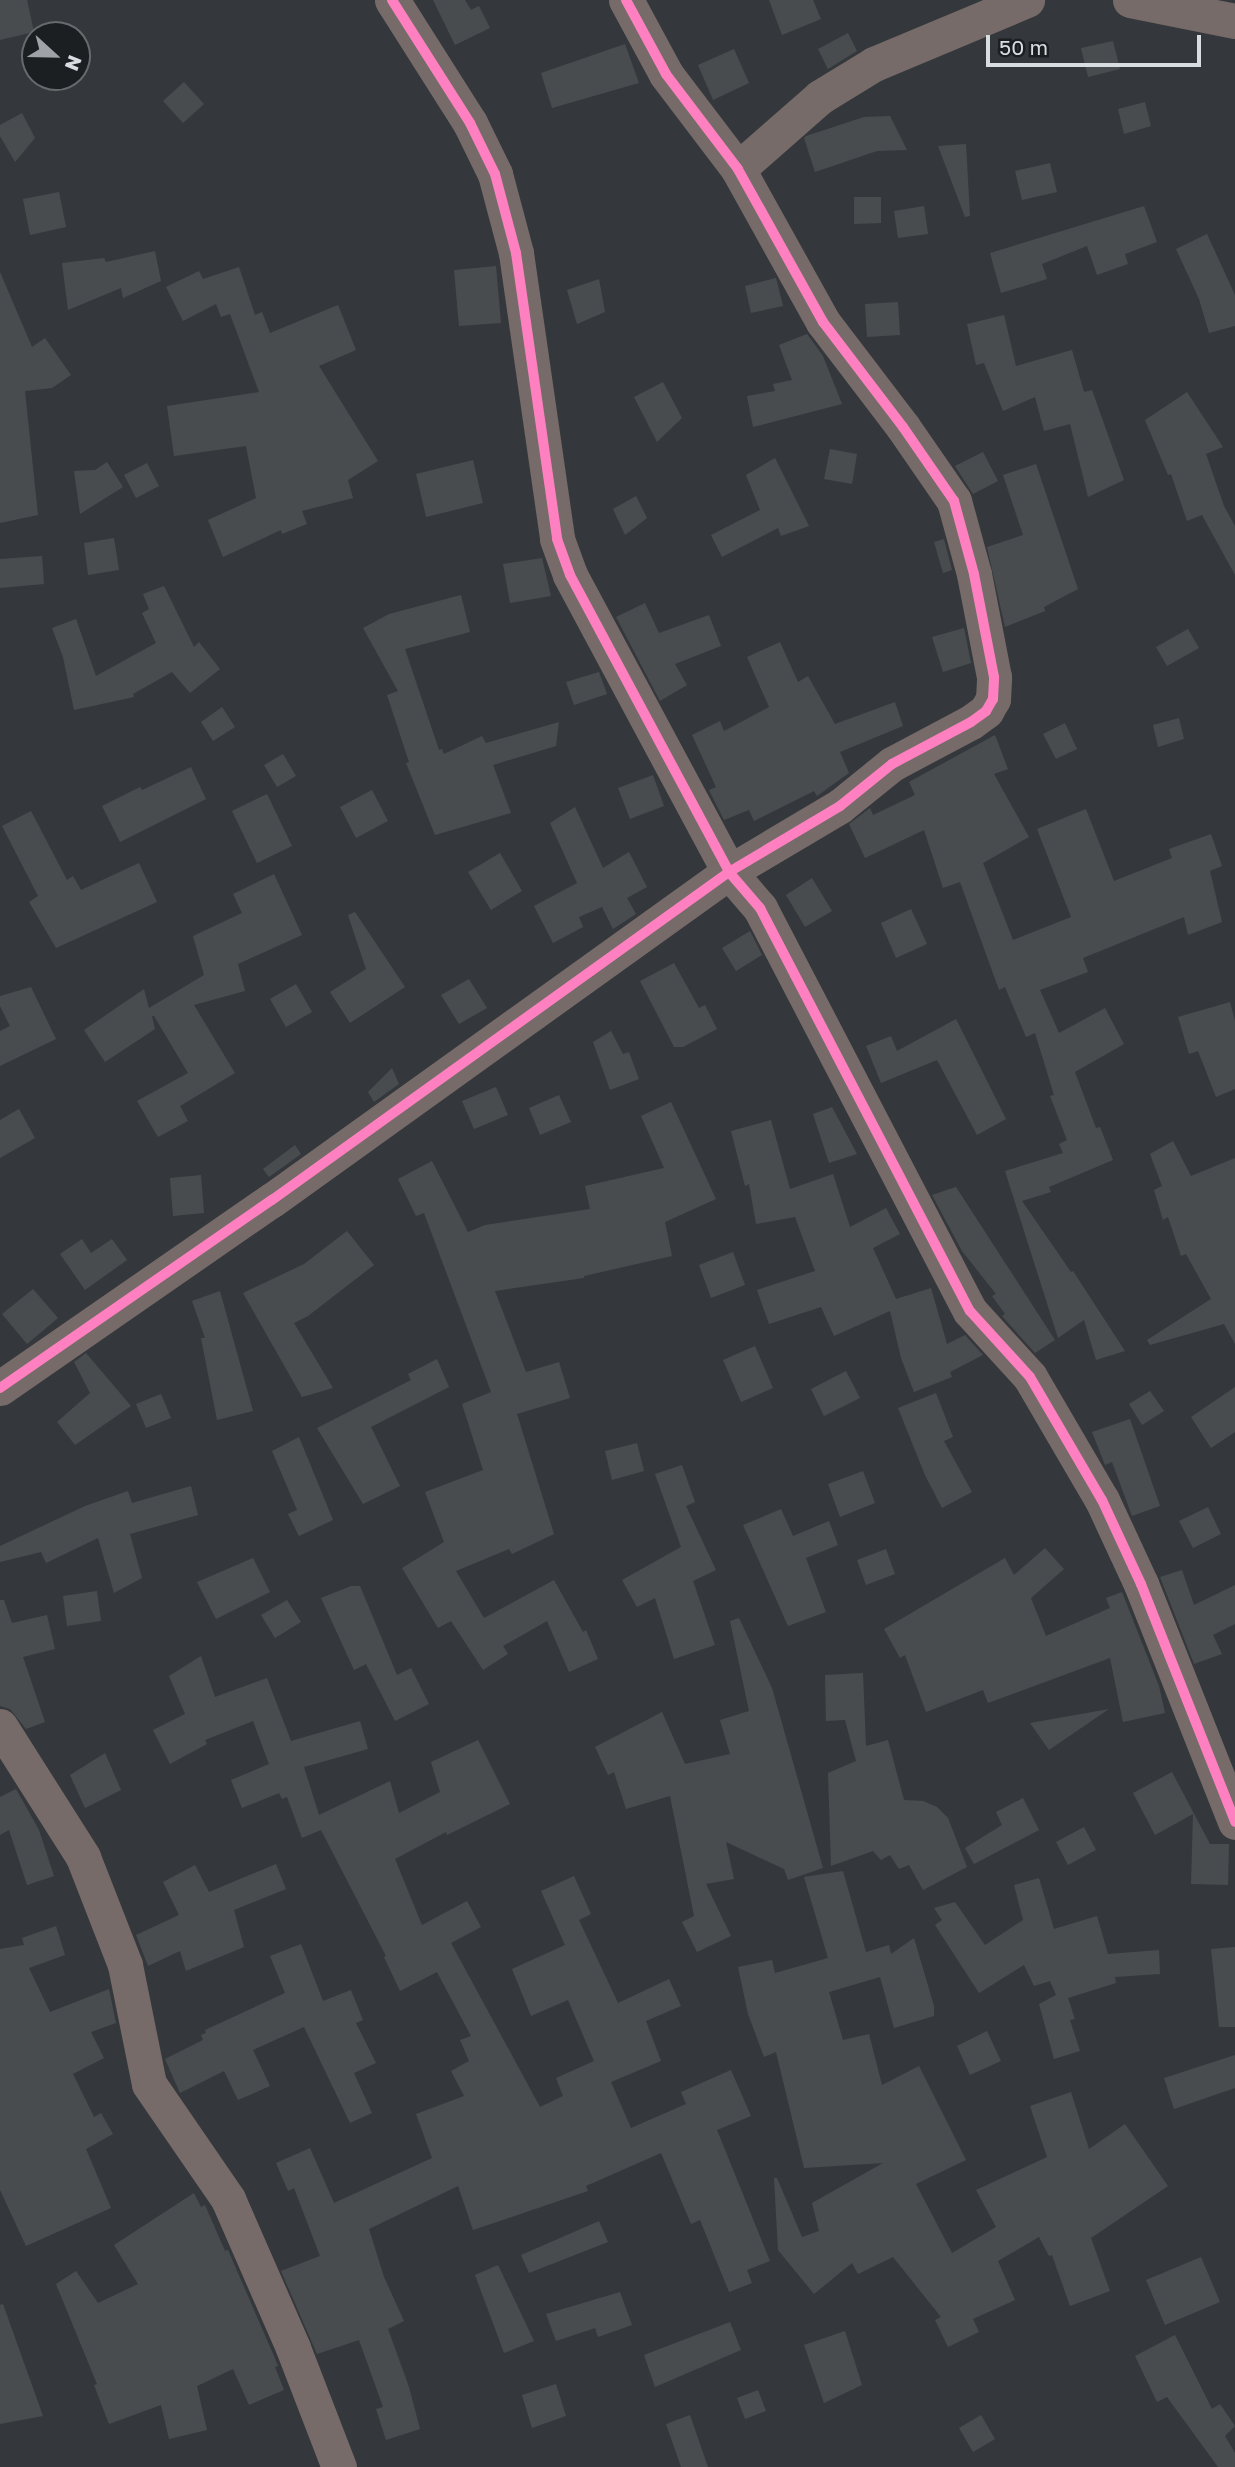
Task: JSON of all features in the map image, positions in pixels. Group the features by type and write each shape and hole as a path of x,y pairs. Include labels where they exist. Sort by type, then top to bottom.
{"street":[{"path":"392,0 470,123 495,174 516,253 557,539 570,575 729,872 760,908 970,1311 1030,1377 1102,1500 1141,1584 1235,1822"},
{"path":"0,1388 272,1200 729,872 840,806 892,764 986,711 993,699 994,677 974,574 954,501 903,427 823,322 738,169 666,74 626,0"},
{"path":"738,169 820,97 874,64 1027,0"},
{"path":"1130,0 1235,21"},
{"path":"0,1726 83,1857 125,1965 149,2084 228,2199 293,2348 339,2467"}],"building":[{"path":"0,0 27,0 32,21 21,21 21,35 0,40"},
{"path":"433,0 465,0 471,10 479,6 490,28 455,45"},
{"path":"769,0 813,0 821,19 782,35"},
{"path":"848,33 857,51 828,69 818,49"},
{"path":"1113,41 1120,69 1088,77 1081,48"},
{"path":"625,44 639,83 552,108 541,73"},
{"path":"734,49 749,83 713,100 698,65"},
{"path":"184,82 204,104 183,123 163,101"},
{"path":"1145,102 1151,126 1124,134 1118,109"},
{"path":"22,113 35,138 15,162 0,136 0,125"},
{"path":"890,116 907,150 877,151 815,172 804,138 806,136 864,117"},
{"path":"966,144 970,216 965,217 938,146"},
{"path":"1050,163 1057,192 1022,200 1015,171"},
{"path":"59,192 66,227 30,235 23,199"},
{"path":"854,197 881,197 881,223 854,224"},
{"path":"924,206 928,234 898,238 894,211"},
{"path":"1144,206 1157,242 1125,254 1128,264 1097,275 1087,246 1042,264 1047,279 1001,293 990,253"},
{"path":"1207,234 1235,295 1235,326 1209,333 1199,299 1176,249"},
{"path":"155,251 161,281 123,298 121,288 68,310 62,263 104,258 106,262"},
{"path":"496,266 501,323 459,326 454,270"},
{"path":"239,267 255,315 262,312 270,333 338,305 356,350 319,366 378,461 348,480 353,498 302,511 307,524 282,534 281,530 223,557 208,520 256,498 246,446 174,456 167,406 259,392 230,314 221,317 216,304 183,321 166,287 199,271 203,279"},
{"path":"0,272 32,347 45,338 71,375 52,388 25,391 38,515 0,523"},
{"path":"776,278 783,306 751,313 745,286"},
{"path":"599,279 605,312 577,324 567,290"},
{"path":"898,302 900,335 867,337 865,304"},
{"path":"1004,315 1016,366 1072,350 1084,392 1092,390 1124,480 1088,497 1070,424 1044,431 1035,397 1003,411 984,363 976,365 967,324"},
{"path":"807,334 823,356 842,404 753,427 747,396 775,391 773,384 792,380 779,345"},
{"path":"663,382 682,418 657,442 634,397"},
{"path":"1187,392 1223,447 1206,454 1224,506 1235,526 1235,575 1202,515 1187,521 1171,474 1168,475 1145,420"},
{"path":"830,449 857,454 852,484 824,479"},
{"path":"983,452 998,481 973,494 955,466"},
{"path":"775,458 809,526 781,536 778,528 722,557 711,535 760,510 746,475"},
{"path":"473,460 483,503 426,517 416,474"},
{"path":"107,462 123,487 80,514 74,471 95,470"},
{"path":"147,463 159,486 136,498 124,475"},
{"path":"1036,464 1078,589 1044,607 1045,611 1005,627 987,547 1023,535 1003,475"},
{"path":"636,496 647,518 625,535 613,509"},
{"path":"114,538 119,570 88,575 84,543"},
{"path":"944,539 952,570 943,573 934,542"},
{"path":"42,556 44,584 0,588 0,559"},
{"path":"542,558 551,596 510,603 503,564"},
{"path":"164,586 194,647 199,642 220,669 190,693 172,672 133,694 134,697 74,710 63,657 52,628 76,619 96,676 156,643 142,613 149,609 143,594"},
{"path":"461,595 470,632 405,649 439,750 442,749 444,754 482,736 486,743 559,722 556,746 493,765 511,813 435,835 406,763 409,762 387,695 398,691 363,628 389,614"},
{"path":"645,603 659,633 709,615 721,646 675,664 687,685 660,701 616,617"},
{"path":"964,628 971,663 943,672 932,637"},
{"path":"1188,629 1199,648 1167,666 1156,647"},
{"path":"780,642 798,682 808,676 835,724 895,702 903,726 840,752 849,773 817,796 814,791 754,821 749,810 724,820 709,790 716,787 692,735 720,721 724,731 769,707 747,657"},
{"path":"599,672 607,694 574,705 566,682"},
{"path":"222,707 235,727 213,741 201,722"},
{"path":"1179,718 1184,739 1158,747 1153,725"},
{"path":"1065,723 1077,749 1056,759 1043,734"},
{"path":"995,735 1008,769 994,774 1029,837 983,863 1013,940 1071,917 1037,829 1086,809 1114,881 1172,858 1169,849 1211,834 1222,866 1210,871 1222,922 1188,935 1184,917 1083,958 1088,972 1040,990 1059,1033 1105,1008 1124,1044 1075,1072 1096,1128 1100,1127 1113,1160 1049,1187 1051,1192 1022,1201 1071,1272 1073,1271 1125,1351 1096,1360 1084,1320 1058,1338 1005,1171 1063,1153 1059,1144 1067,1140 1050,1096 1054,1095 1035,1033 1026,1037 1005,987 999,990 960,882 943,888 924,830 865,858 849,824 870,808 873,815 915,795 909,782"},
{"path":"283,754 296,776 277,787 264,765"},
{"path":"191,767 206,799 120,842 102,806 140,787 142,790"},
{"path":"653,775 664,806 630,819 618,788"},
{"path":"372,790 388,821 356,838 340,807"},
{"path":"267,794 292,846 257,863 232,811"},
{"path":"575,807 603,868 629,852 647,887 627,898 636,914 613,929 602,907 579,917 583,927 553,943 534,906 577,883 550,823"},
{"path":"31,811 67,880 73,876 81,890 139,863 157,902 56,948 29,902 38,896 2,826"},
{"path":"500,853 522,891 491,910 468,872"},
{"path":"274,874 302,935 238,964 245,991 194,1005 235,1073 180,1106 188,1121 158,1137 137,1101 188,1073 154,1016 155,1029 105,1062 84,1030 144,989 149,1008 204,975 193,936 242,913 233,894"},
{"path":"812,878 832,911 805,927 786,895"},
{"path":"911,909 927,944 896,958 881,923"},
{"path":"355,912 405,987 350,1023 330,992 366,969 348,915"},
{"path":"750,931 762,955 736,971 722,948"},
{"path":"674,963 699,1008 705,1005 717,1029 683,1047 674,1047 640,981"},
{"path":"469,979 487,1008 459,1024 441,995"},
{"path":"296,984 312,1012 286,1027 270,999"},
{"path":"31,987 56,1039 0,1066 0,1031 10,1026 0,1006 0,996"},
{"path":"1230,1002 1235,1021 1235,1089 1216,1097 1198,1051 1189,1054 1178,1017"},
{"path":"956,1019 1006,1119 977,1135 937,1060 881,1083 866,1046 891,1036 897,1051"},
{"path":"611,1031 623,1054 629,1052 639,1079 610,1090 593,1042"},
{"path":"392,1068 399,1084 374,1102 368,1092"},
{"path":"496,1087 508,1115 474,1129 462,1101"},
{"path":"559,1095 571,1122 540,1135 529,1108"},
{"path":"671,1102 716,1199 665,1222 672,1256 584,1278 495,1291 526,1372 559,1362 570,1398 517,1414 554,1534 512,1554 509,1549 456,1571 484,1618 554,1580 583,1632 586,1630 598,1659 569,1672 547,1621 503,1646 508,1654 483,1670 451,1621 438,1628 402,1568 444,1542 425,1492 483,1470 462,1404 491,1392 424,1213 416,1216 398,1179 432,1161 468,1232 485,1225 590,1209 585,1186 664,1168 641,1116"},
{"path":"832,1107 857,1154 829,1163 813,1114"},
{"path":"19,1109 35,1138 0,1158 0,1120"},
{"path":"771,1120 790,1189 833,1174 850,1227 886,1208 900,1234 873,1248 896,1299 931,1288 947,1344 965,1335 983,1355 950,1372 952,1377 914,1392 901,1358 890,1311 834,1336 821,1307 769,1324 757,1290 815,1271 795,1217 756,1224 749,1184 745,1186 731,1131"},
{"path":"1173,1141 1191,1176 1235,1158 1235,1344 1224,1324 1150,1345 1147,1340 1211,1299 1186,1254 1181,1256 1168,1217 1163,1220 1154,1190 1162,1186 1150,1154"},
{"path":"295,1145 301,1154 269,1177 263,1169"},
{"path":"201,1175 204,1213 173,1216 170,1178"},
{"path":"956,1187 1055,1340 1035,1353 1002,1316 1005,1314 992,1296 996,1294 962,1251 932,1195"},
{"path":"347,1231 374,1265 308,1316 294,1323 333,1388 302,1397 243,1293 304,1264"},
{"path":"82,1239 91,1253 112,1239 127,1260 85,1290 60,1254"},
{"path":"733,1252 745,1285 711,1298 699,1265"},
{"path":"33,1289 58,1318 27,1344 2,1314"},
{"path":"220,1291 253,1411 217,1420 201,1338 205,1338 192,1301"},
{"path":"755,1346 773,1388 741,1402 723,1360"},
{"path":"86,1353 131,1406 75,1445 57,1422 90,1393 74,1362"},
{"path":"437,1359 449,1387 371,1427 400,1486 363,1504 317,1428 411,1380 408,1374"},
{"path":"846,1371 860,1398 824,1416 811,1389"},
{"path":"1235,1387 1235,1432 1211,1448 1191,1417"},
{"path":"1150,1391 1164,1411 1142,1425 1129,1404"},
{"path":"936,1393 953,1437 944,1441 972,1492 942,1508 925,1475 898,1408"},
{"path":"161,1394 171,1418 146,1428 136,1404"},
{"path":"1130,1419 1160,1506 1132,1516 1112,1462 1105,1465 1092,1432"},
{"path":"299,1437 333,1520 299,1536 288,1514 297,1510 272,1451"},
{"path":"637,1443 644,1471 612,1480 605,1451"},
{"path":"682,1465 695,1502 686,1506 716,1570 693,1581 715,1645 674,1659 655,1598 637,1607 622,1580 681,1547 655,1474"},
{"path":"863,1471 875,1503 840,1517 828,1484"},
{"path":"191,1486 198,1515 130,1534 142,1578 114,1593 98,1538 46,1563 41,1552 0,1562 0,1546 85,1506 128,1491 132,1503"},
{"path":"1208,1507 1221,1534 1193,1548 1179,1521"},
{"path":"781,1509 793,1536 829,1521 838,1545 806,1558 826,1612 788,1626 743,1525"},
{"path":"1045,1548 1064,1569 1031,1598 1046,1636 1110,1608 1106,1598 1122,1592 1159,1686 1165,1713 1123,1722 1110,1658 988,1703 983,1690 926,1712 905,1655 900,1658 884,1629 1005,1558 1014,1575"},
{"path":"886,1549 895,1574 866,1585 857,1560"},
{"path":"253,1558 270,1592 216,1619 197,1582"},
{"path":"1182,1570 1194,1605 1235,1585 1235,1624 1213,1635 1222,1654 1194,1664 1160,1577"},
{"path":"351,1586 360,1586 397,1675 411,1668 429,1704 395,1721 366,1664 354,1670 321,1598"},
{"path":"97,1591 101,1621 67,1626 63,1596"},
{"path":"0,1600 4,1600 12,1623 47,1615 55,1649 23,1657 45,1722 26,1729 10,1709 0,1706"},
{"path":"287,1600 301,1622 275,1638 261,1615"},
{"path":"739,1618 772,1688 823,1868 788,1880 784,1869 726,1842 734,1879 706,1884 731,1936 697,1952 682,1922 694,1916 670,1796 626,1809 614,1772 608,1775 595,1747 662,1712 685,1764 730,1754 720,1720 749,1711 730,1621"},
{"path":"201,1656 215,1697 267,1678 291,1741 360,1721 368,1749 304,1767 319,1815 390,1781 399,1813 440,1792 431,1762 478,1740 510,1804 447,1835 446,1832 395,1859 422,1925 467,1901 481,1927 451,1943 540,2107 563,2096 556,2078 594,2061 568,2000 531,2016 512,1969 565,1945 541,1891 574,1876 591,1914 579,1920 618,2003 669,1979 681,2006 646,2021 661,2061 611,2082 631,2128 686,2104 681,2092 731,2070 751,2116 717,2130 770,2261 747,2270 752,2283 729,2292 700,2220 691,2224 661,2153 586,2186 588,2191 473,2230 458,2186 369,2229 384,2277 404,2321 388,2329 409,2387 420,2429 386,2440 376,2409 383,2407 359,2340 317,2354 281,2271 320,2256 294,2188 288,2191 276,2163 310,2148 334,2203 432,2158 416,2114 464,2096 451,2071 469,2061 460,2040 471,2036 437,1972 400,1991 384,1957 386,1956 321,1830 302,1838 287,1797 282,1799 279,1793 242,1808 231,1780 269,1764 253,1721 205,1740 207,1744 170,1764 153,1730 185,1714 169,1676"},
{"path":"863,1673 866,1746 888,1740 904,1800 923,1801 937,1807 948,1818 967,1867 923,1890 909,1865 899,1869 890,1855 881,1860 873,1851 831,1866 828,1773 856,1761 845,1720 826,1721 825,1675"},
{"path":"1109,1709 1049,1750 1030,1723"},
{"path":"105,1753 121,1790 85,1808 70,1775"},
{"path":"1172,1772 1210,1844 1229,1844 1228,1885 1191,1884 1193,1814 1155,1835 1133,1793"},
{"path":"16,1789 39,1830 54,1876 27,1885 9,1830 0,1835 0,1797"},
{"path":"1023,1798 1039,1830 974,1864 965,1848 1002,1825 996,1812"},
{"path":"1084,1827 1096,1850 1068,1865 1056,1842"},
{"path":"276,1864 286,1889 234,1910 244,1947 186,1971 180,1951 148,1966 136,1935 179,1915 163,1882 195,1865 209,1892"},
{"path":"843,1871 866,1952 889,1945 891,1954 914,1938 934,2006 934,2016 894,2028 880,1977 829,1992 843,2040 869,2034 882,2085 919,2066 966,2160 916,2184 952,2253 996,2227 976,2190 1047,2157 1030,2106 1071,2092 1089,2149 1125,2124 1168,2186 1091,2238 1110,2291 1070,2306 1052,2255 1049,2256 1039,2237 998,2261 1015,2300 973,2319 979,2332 948,2347 935,2320 941,2317 893,2257 858,2274 852,2263 814,2294 778,2250 774,2178 777,2178 802,2237 819,2231 812,2203 883,2163 804,2168 776,2052 764,2057 748,2014 738,1967 772,1960 775,1973 828,1958 804,1877"},
{"path":"1039,1878 1054,1929 1097,1916 1108,1954 1159,1950 1160,1974 1115,1977 1116,1983 1068,1998 1075,2019 1070,2020 1080,2051 1054,2059 1039,2004 1056,1995 1050,1981 1034,1986 1024,1965 979,1993 935,1925 942,1920 934,1908 955,1902 985,1945 1023,1920 1014,1885"},
{"path":"56,1926 65,1955 29,1968 50,2012 109,1989 116,2023 91,2032 104,2058 73,2074 94,2117 101,2113 113,2134 86,2149 111,2208 26,2246 0,2190 0,1949 24,1945 22,1938"},
{"path":"301,1944 323,2001 351,1990 363,2020 356,2023 376,2063 354,2073 372,2113 350,2123 304,2027 253,2050 270,2086 238,2100 224,2071 180,2093 165,2059 203,2040 201,2035 206,2033 205,2030 285,1993 270,1956"},
{"path":"1235,1947 1235,2027 1219,2027 1211,1949"},
{"path":"987,2031 1001,2061 970,2075 957,2046"},
{"path":"1235,2055 1235,2088 1174,2109 1164,2078"},
{"path":"194,2193 201,2207 205,2205 225,2251 228,2250 278,2366 275,2367 284,2390 249,2405 233,2369 197,2386 207,2430 169,2439 161,2405 109,2424 94,2385 97,2384 56,2284 76,2271 98,2303 138,2284 114,2245"},
{"path":"599,2221 608,2242 529,2273 521,2255"},
{"path":"1201,2257 1220,2302 1165,2325 1146,2280"},
{"path":"498,2265 534,2341 504,2353 475,2275"},
{"path":"620,2292 632,2325 598,2337 595,2328 556,2341 546,2314"},
{"path":"3,2304 43,2416 0,2424 0,2305"},
{"path":"730,2322 741,2350 655,2387 644,2355"},
{"path":"845,2331 862,2385 824,2403 804,2345"},
{"path":"1175,2335 1212,2409 1220,2404 1235,2426 1225,2436 1235,2453 1235,2467 1218,2467 1167,2397 1157,2402 1135,2356"},
{"path":"556,2384 566,2416 532,2428 522,2395"},
{"path":"758,2390 766,2411 745,2419 737,2398"},
{"path":"690,2415 708,2467 681,2467 666,2424"},
{"path":"981,2415 995,2439 973,2452 959,2428"}],"cycle path":[{"path":"392,0 470,123 495,174 516,253 557,539 570,575 729,872 760,908 970,1311 1030,1377 1102,1500 1141,1584 1235,1822"},
{"path":"0,1388 272,1200 729,872 840,806 892,764 971,722 986,711 993,699 994,677 974,574 954,501 903,427 823,322 738,169 666,74 626,0"}]}
